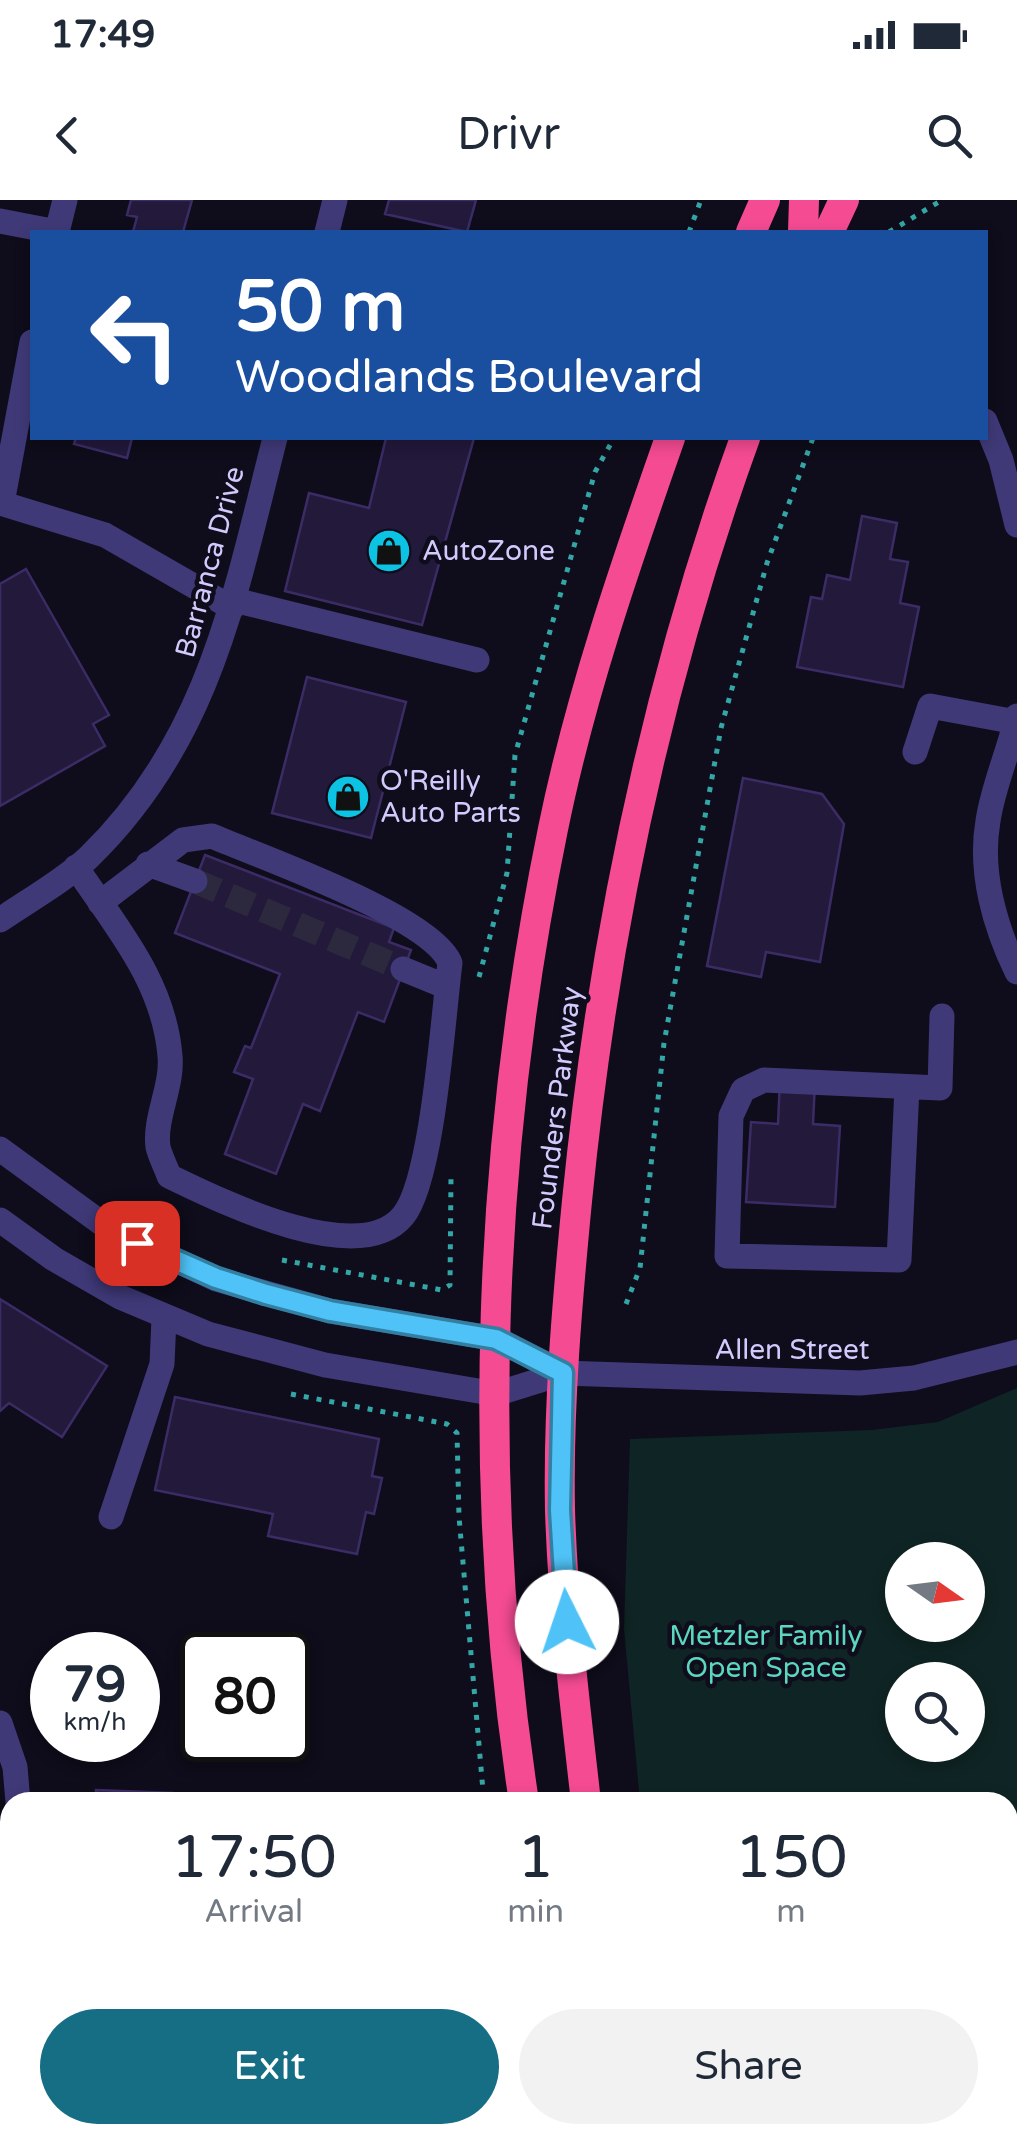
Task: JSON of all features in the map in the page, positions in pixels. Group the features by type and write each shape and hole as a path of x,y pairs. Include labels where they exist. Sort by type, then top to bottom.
{"highway":[{"path":"752,230 765,200"},
{"path":"803,230 804,200"},
{"path":"829,230 844,200"},
{"name":"Founders Parkway","path":"523,1792 500,1551 496,1394 509,1118 550,845 594,664 669,440"},
{"name":"Founders Parkway","path":"585,1792 570,1668 560,1510 563,1373 586,1115 626,848 665,685 744,440"}],"street":[{"path":"58,230 65,200"},
{"path":"328,230 335,200"},
{"path":"0,221 47,230"},
{"path":"30,352 1,503 105,535 233,604 478,660"},
{"path":"988,426 1009,458 1017,525"},
{"name":"Barranca Drive","path":"0,920 76,867 121,823 162,767 209,680 233,604 274,440"},
{"path":"915,752 930,706 1016,719 988,821 985,858 1000,930 1017,972"},
{"path":"76,867 100,903 142,963 160,1000 171,1059 158,1146 169,1176 287,1225 336,1236 374,1236 403,1216 421,1178 450,963 444,946 408,922 212,836 183,840 100,903"},
{"path":"148,864 195,881"},
{"path":"404,970 447,987"},
{"path":"906,1087 899,1260 727,1256 732,1116 744,1090 764,1080 940,1088 942,1016"},
{"path":"0,1149 108,1228 216,1278 330,1311 496,1339 563,1373"},
{"path":"0,1220 54,1258 164,1318 208,1334 325,1365 496,1394 563,1373"},
{"path":"111,1516 162,1364 164,1318"},
{"name":"Allen Street","path":"563,1373 860,1383 914,1378 1017,1352"},
{"path":"0,1723 15,1767 17,1792"}],"path":[{"path":"691,230 701,200"},
{"path":"893,230 942,200"},
{"path":"473,995 496,926 507,873 515,755 595,472 613,440"},
{"path":"626,1304 640,1268 664,1042 687,895 721,728 767,564 812,440"},
{"path":"282,1260 437,1290 446,1288 452,1164"},
{"path":"291,1394 447,1424 458,1433 459,1517 483,1792"}],"green space":[{"name":"Metzler Family Open Space","path":"1017,1388 1017,1792 639,1792 624,1629 630,1439 872,1430 938,1422"}],"building":[{"path":"131,200 192,200 184,230 134,230 137,217 127,215"},
{"path":"389,200 476,200 468,230 385,214"},
{"path":"75,440 132,440 127,458 74,444"},
{"path":"386,440 473,440 422,625 285,591 309,493 369,508"},
{"path":"862,516 897,523 890,559 908,562 900,603 919,607 903,687 797,667 811,597 822,599 827,575 850,580"},
{"path":"26,569 109,715 93,724 105,746 0,806 0,584"},
{"path":"307,677 406,702 371,838 272,813"},
{"path":"743,778 822,794 844,824 820,962 766,952 761,977 707,966"},
{"path":"205,855 394,928 389,942 411,950 384,1022 358,1012 320,1111 303,1104 276,1174 225,1154 253,1079 234,1072 245,1046 251,1048 280,974 175,933"},
{"path":"780,1080 815,1082 813,1124 840,1126 835,1207 746,1202 751,1122 778,1124"},
{"path":"0,1299 107,1366 62,1437 9,1403 0,1411"},
{"path":"175,1397 379,1439 372,1476 382,1478 374,1514 366,1512 357,1554 268,1536 273,1514 155,1490"}],"tunnel":[{"path":"195,881 403,969"}],"place":[{"name":"AutoZone","path":"389,551"},
{"name":"O'Reilly Auto Parts","path":"348,797"}],"route":[{"path":"137,1243 216,1278 266,1294 330,1311 496,1339 563,1373 560,1510 567,1622"}]}
